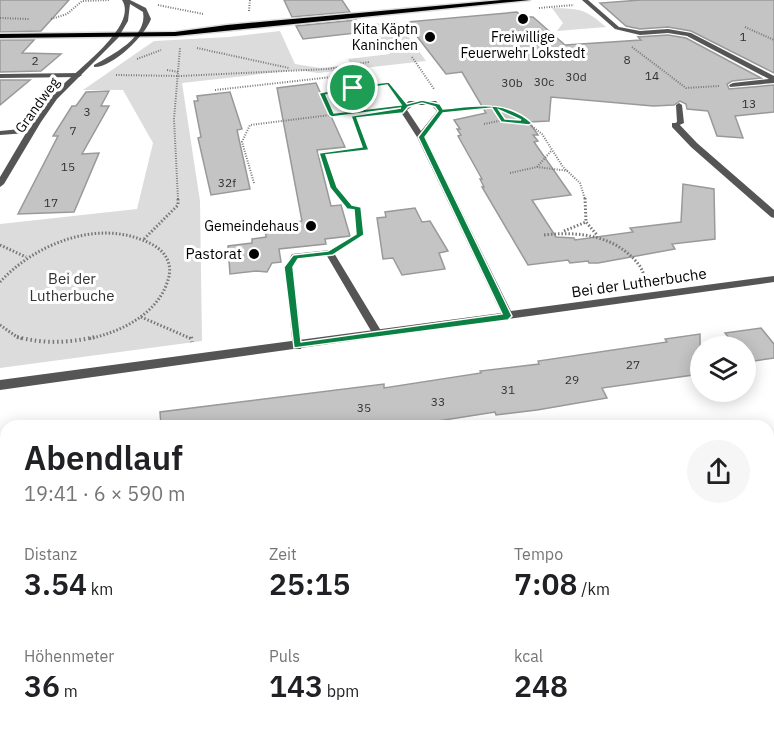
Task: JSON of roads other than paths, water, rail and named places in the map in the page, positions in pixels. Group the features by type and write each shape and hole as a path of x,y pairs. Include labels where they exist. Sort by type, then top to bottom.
{"main road":[{"path":"0,36 176,34 227,27 526,0"},
{"path":"0,31 145,26 227,27"}],"street":[{"path":"585,0 617,28 640,33 668,31 689,34 774,80"},
{"path":"122,27 128,13 126,1 146,12 145,26"},
{"name":"Grandweg","path":"79,75 122,50 145,26"},
{"name":"Grandweg","path":"0,184 61,92 117,35 122,27"},
{"path":"733,85 774,80"},
{"path":"421,137 441,111 433,103 417,102 404,109 421,137 508,316"},
{"path":"675,125 694,145 774,215"},
{"path":"0,134 34,130"},
{"name":"Bei der Lutherbuche","path":"0,385 774,279"}],"lane":[{"path":"0,76 79,75"},
{"path":"675,125 681,123 680,105"},
{"path":"297,346 289,267 296,256 330,253 378,334"}],"place":[{"name":"Freiwillige Feuerwehr Lokstedt","path":"523,19"},
{"name":"Kita Käptn Kaninchen","path":"430,37"},
{"name":"Gemeindehaus","path":"311,226"},
{"name":"Pastorat","path":"254,254"}]}
